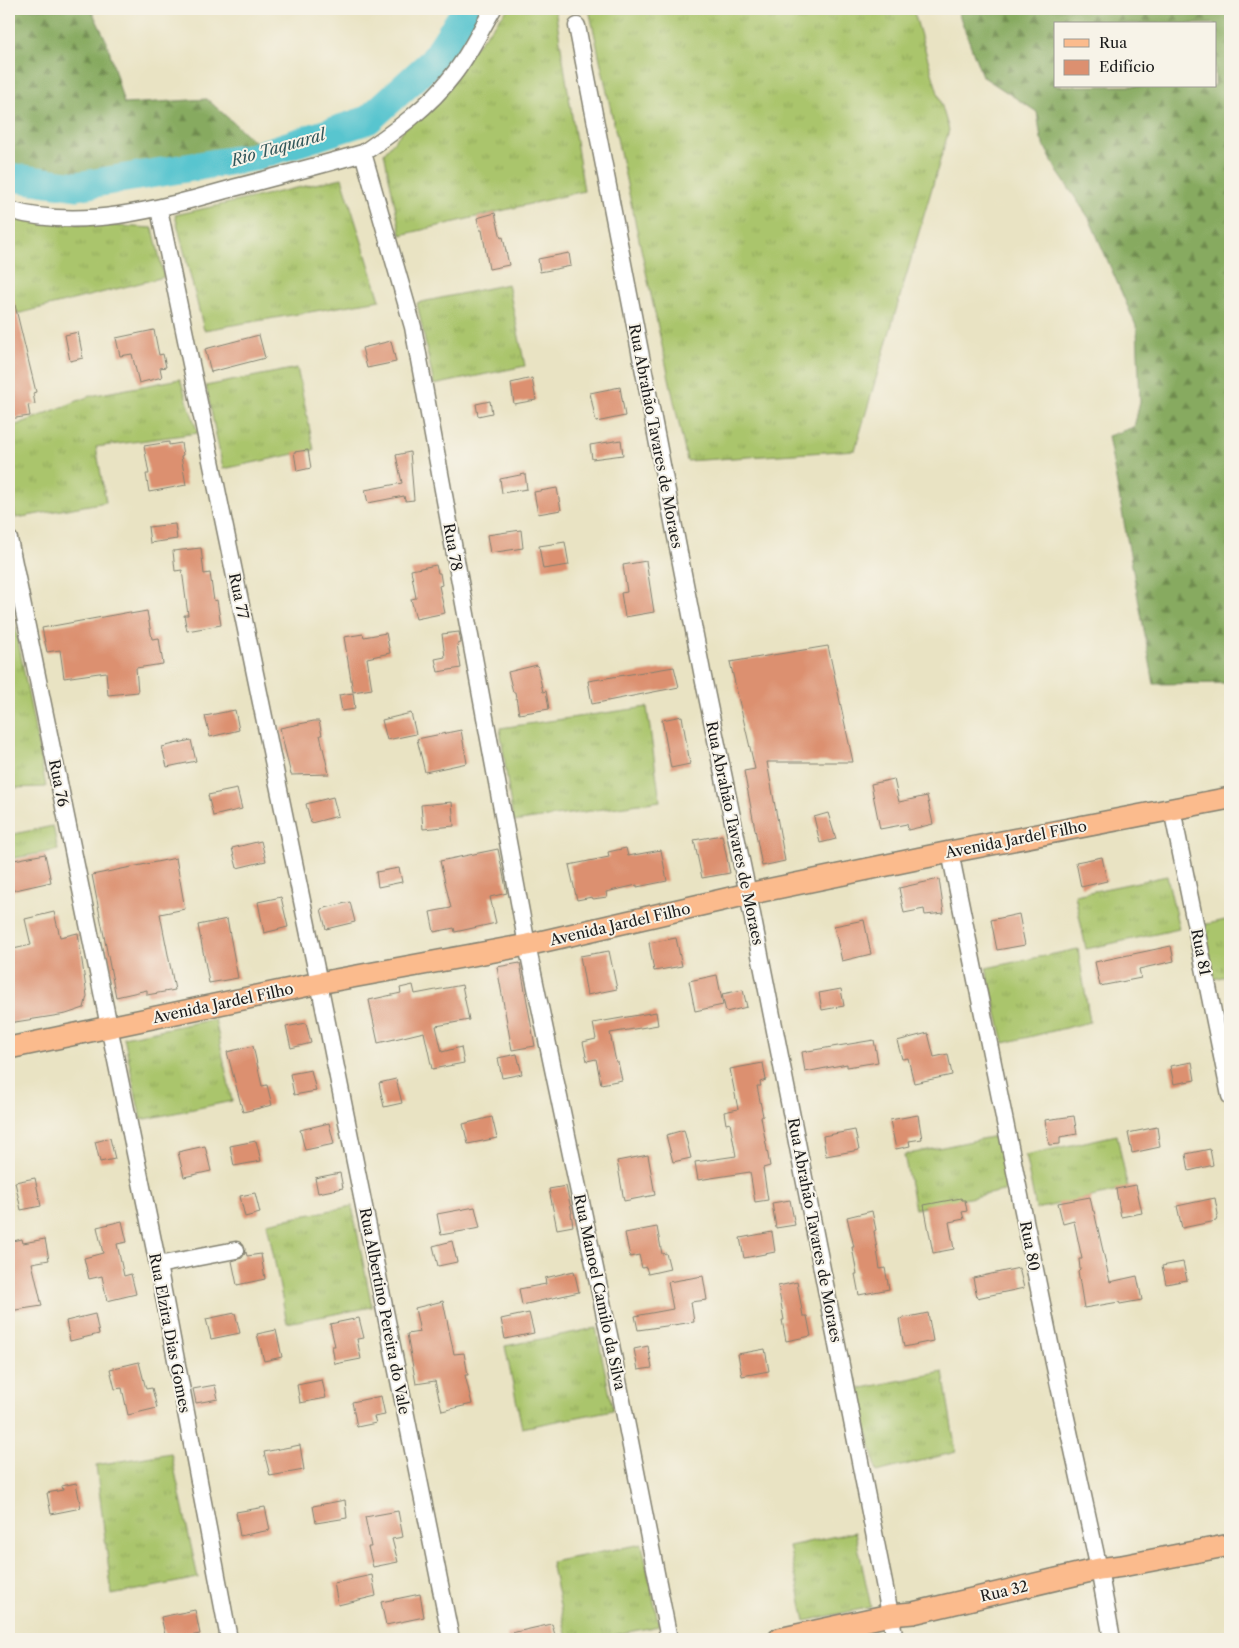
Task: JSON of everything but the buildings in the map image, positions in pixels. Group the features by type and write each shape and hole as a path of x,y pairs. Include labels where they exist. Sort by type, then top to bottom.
{"main road":[{"name":"Avenida Jardel Filho","path":"9,1048 319,983 527,945 748,894 950,852 1230,798"},
{"name":"Rua 32","path":"779,1639 890,1615 913,1613 1099,1569 1230,1545"}],"street":[{"path":"9,210 64,219 159,209 363,153 391,134 440,92 455,74 493,9"},
{"name":"Rua Abrahão Tavares de Moraes","path":"577,26 702,672 748,894 895,1639"},
{"name":"Rua 78","path":"363,153 413,327 527,945"},
{"name":"Rua 77","path":"159,209 319,983"},
{"name":"Rua 76","path":"9,539 110,1026"},
{"name":"Rua 81","path":"1172,809 1230,1096"},
{"name":"Rua 80","path":"950,852 1112,1639"},
{"name":"Rua Manoel Camilo da Silva","path":"527,945 610,1340 668,1639"},
{"name":"Rua Albertino Pereira do Vale","path":"319,983 451,1639"},
{"name":"Rua Elzira Dias Gomes","path":"110,1026 158,1265 229,1639"},
{"path":"158,1265 236,1250"}],"green space":[{"path":"9,9 91,9 107,42 124,104 207,99 256,143 191,160 77,177 9,172"},
{"path":"508,9 555,9 584,191 401,235 384,153"},
{"path":"589,9 913,9 949,130 855,450 687,461"},
{"path":"957,9 1230,9 1230,683 1154,684 1108,436 1134,427 1140,402 1137,328 1089,218 1057,171 1041,139 1037,112 982,76"},
{"path":"342,178 380,300 204,330 175,215"},
{"path":"9,220 153,228 164,277 9,316"},
{"path":"508,284 525,366 434,385 417,303"},
{"path":"297,368 314,450 223,469 206,386"},
{"path":"180,379 198,433 96,447 106,502 16,518 9,490 9,428 90,396"},
{"path":"11,604 46,787 9,788 9,605"},
{"path":"647,707 660,801 513,822 500,728"},
{"path":"53,826 58,850 9,859 9,835"},
{"path":"1167,876 1179,929 1086,949 1075,895"},
{"path":"1230,919 1230,975 1214,979 1203,925"},
{"path":"1078,949 1090,1022 1004,1043 986,968"},
{"path":"215,1019 232,1101 141,1120 124,1037"},
{"path":"1117,1135 1128,1189 1036,1209 1025,1155"},
{"path":"996,1136 1008,1190 915,1209 904,1155"},
{"path":"352,1206 372,1307 287,1323 267,1223"},
{"path":"596,1328 613,1410 522,1428 505,1346"},
{"path":"943,1372 956,1452 877,1472 857,1389"},
{"path":"171,1453 198,1578 112,1595 96,1465"},
{"path":"855,1532 871,1607 805,1621 789,1546"},
{"path":"642,1544 659,1626 593,1639 567,1639 551,1562"}],"waterway":[{"name":"Rio Taquaral","path":"9,177 77,186 253,157 368,120 433,61 467,9"}]}
